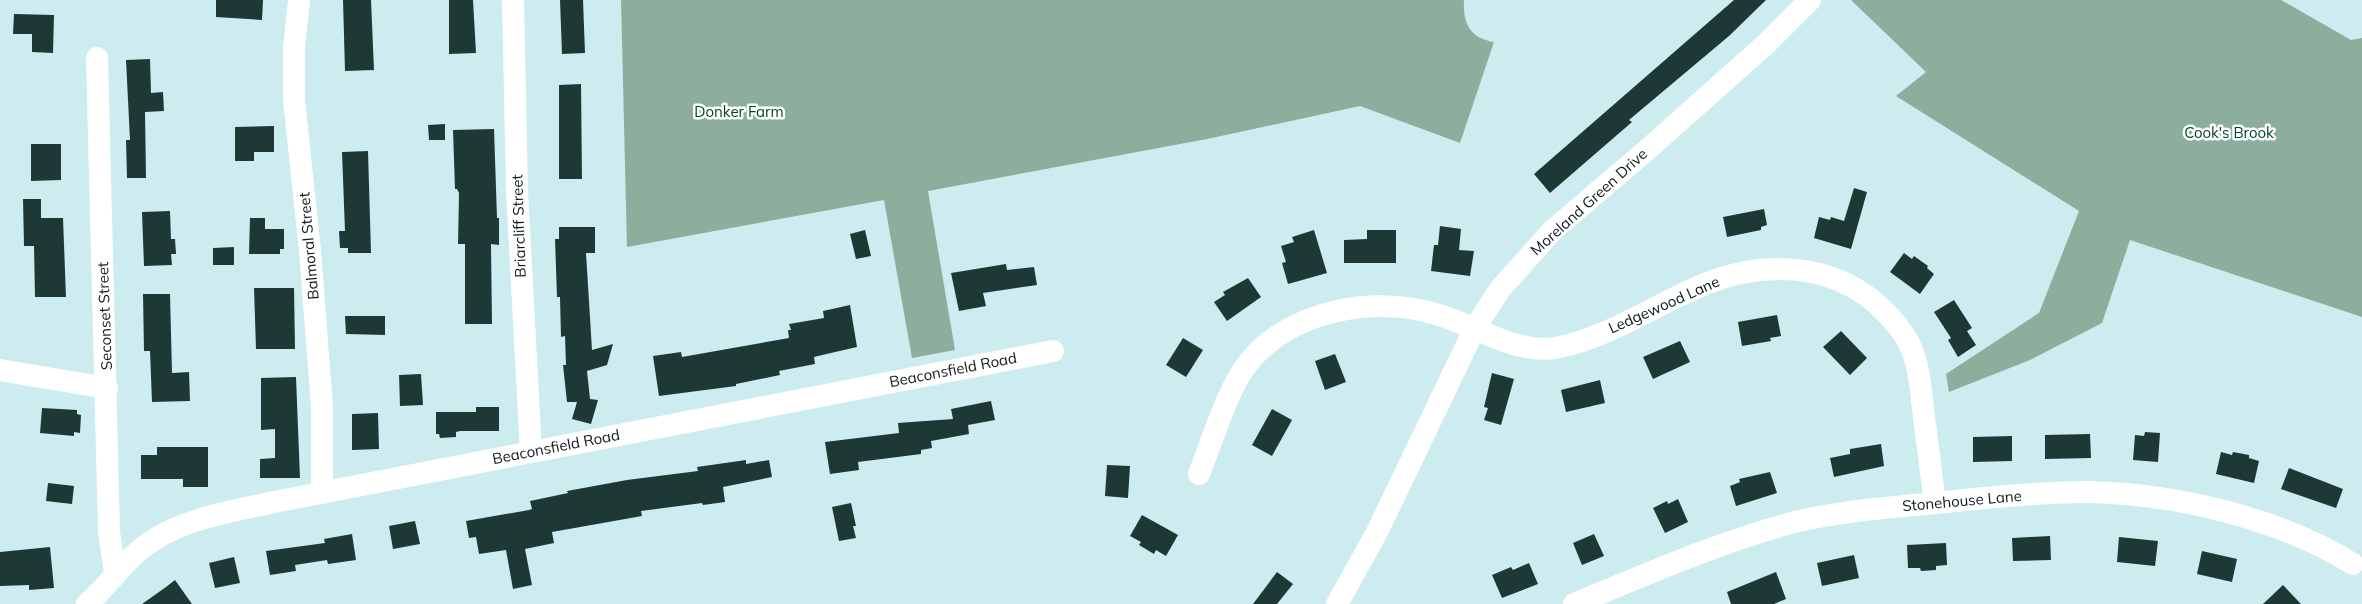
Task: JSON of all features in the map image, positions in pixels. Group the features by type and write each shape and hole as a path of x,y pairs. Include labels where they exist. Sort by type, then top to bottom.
{"street":[{"name":"Balmoral Street","path":"299,0 294,48 294,100 310,251 322,407 322,493"},
{"name":"Briarcliff Street","path":"513,0 517,191 530,452"},
{"name":"Moreland Green Drive","path":"1337,604 1377,532 1475,328 1500,289 1553,230 1729,77 1810,0"},
{"name":"Seconset Street","path":"97,58 107,388 109,532 115,573"},
{"name":"Ledgewood Lane","path":"1198,474 1233,388 1248,364 1267,345 1311,318 1352,308 1396,307 1440,315 1516,344 1552,348 1586,340 1708,283 1746,272 1792,268 1828,275 1858,290 1876,303 1892,319 1909,344 1920,380 1935,503"},
{"name":"Beaconsfield Road","path":"87,604 115,573 142,548 166,533 204,518 530,452 1053,351"},
{"path":"0,370 107,388"},
{"name":"Stonehouse Lane","path":"1574,604 1650,572 1774,528 1833,514 1935,503 2061,493 2090,492 2152,498 2212,509 2269,525 2328,549 2353,564"}],"green space":[{"name":"Donker Farm","path":"621,0 1464,0 1466,22 1469,28 1479,37 1494,42 1460,143 1360,106 1207,139 928,191 955,350 912,358 884,200 627,247"},
{"name":"Cook's Brook","path":"1851,0 2281,0 2351,40 2362,38 2362,317 2130,240 2102,323 2030,360 1949,392 1946,374 2039,313 2079,211 1896,96 1926,72"}],"building":[{"path":"216,0 263,0 262,20 216,17"},
{"path":"343,0 371,0 374,70 345,71"},
{"path":"449,0 473,0 476,53 449,54"},
{"path":"560,0 583,0 585,53 562,54"},
{"path":"1734,0 1766,0 1729,36 1629,120 1632,122 1550,193 1534,174"},
{"path":"14,14 54,15 53,53 32,52 32,34 13,34"},
{"path":"150,59 151,93 163,92 164,111 145,112 146,178 127,178 126,140 130,140 126,60"},
{"path":"581,84 582,179 559,179 559,85"},
{"path":"445,124 445,140 429,140 428,125"},
{"path":"274,126 274,152 254,152 254,161 235,161 235,127"},
{"path":"494,129 499,245 491,244 492,324 465,324 465,244 458,244 459,193 455,189 453,130"},
{"path":"31,144 61,144 61,180 31,181"},
{"path":"368,151 371,253 348,253 348,248 340,248 339,231 345,231 342,152"},
{"path":"1854,188 1867,192 1851,249 1814,238 1819,217 1830,220 1831,217 1844,221"},
{"path":"23,199 41,199 41,218 63,218 66,297 35,297 34,246 24,246"},
{"path":"1764,209 1767,225 1761,227 1761,230 1727,237 1723,217"},
{"path":"170,211 171,239 175,239 176,254 171,254 172,265 144,266 142,212"},
{"path":"250,218 265,218 265,229 284,229 284,249 280,249 280,254 249,254"},
{"path":"1440,226 1461,229 1459,250 1474,251 1470,276 1431,271 1434,245 1438,245"},
{"path":"559,227 595,227 595,253 586,253 592,350 613,344 607,365 587,371 590,399 598,400 591,424 572,419 577,402 567,402 563,365 566,365 565,336 561,337 560,297 557,297 555,239 559,239"},
{"path":"865,230 871,256 856,259 850,234"},
{"path":"1314,230 1327,273 1288,284 1282,263 1286,262 1281,246 1294,242 1292,237"},
{"path":"1367,230 1396,230 1396,263 1344,263 1344,240 1367,239"},
{"path":"234,247 234,265 213,265 213,248"},
{"path":"1904,253 1912,259 1914,256 1928,266 1927,268 1934,274 1920,294 1890,272"},
{"path":"1006,264 1007,270 1034,267 1037,285 983,293 986,306 959,311 951,273"},
{"path":"1248,278 1261,297 1227,321 1214,302 1225,295 1223,292"},
{"path":"254,288 294,288 295,349 256,349"},
{"path":"143,294 170,294 172,373 189,372 190,401 152,402 150,351 144,351"},
{"path":"1954,300 1972,328 1967,331 1976,345 1958,357 1948,340 1951,338 1934,312"},
{"path":"850,305 857,347 814,357 815,364 779,371 780,375 736,384 736,386 659,396 653,356 681,352 682,357 789,338 788,330 791,330 789,324 824,318 823,311"},
{"path":"1777,315 1781,336 1770,338 1771,341 1742,346 1738,322"},
{"path":"345,316 385,316 385,335 346,334"},
{"path":"1841,331 1867,358 1850,375 1823,347"},
{"path":"1183,338 1203,350 1186,377 1166,365"},
{"path":"1680,341 1690,362 1653,379 1643,357"},
{"path":"1335,354 1346,382 1325,390 1315,361"},
{"path":"1492,373 1514,379 1501,425 1484,420 1488,408 1484,407"},
{"path":"421,374 423,405 400,406 399,375"},
{"path":"296,377 300,478 260,478 260,459 275,458 275,429 261,430 261,378"},
{"path":"1600,380 1605,403 1566,412 1561,390"},
{"path":"991,401 995,420 968,425 969,434 931,441 932,448 921,450 921,454 858,462 859,470 830,474 825,442 899,433 898,423 953,419 951,409"},
{"path":"476,407 499,407 499,431 460,431 456,432 456,437 440,438 439,434 436,434 436,412 476,412"},
{"path":"42,408 77,410 77,414 81,415 80,433 74,432 74,436 40,433"},
{"path":"1272,409 1292,420 1272,456 1252,445"},
{"path":"378,413 379,449 352,450 352,414"},
{"path":"2145,432 2160,433 2158,462 2133,460 2135,435 2144,436"},
{"path":"2090,434 2091,458 2045,459 2045,435"},
{"path":"2012,436 2012,461 1973,462 1973,437"},
{"path":"1881,444 1884,466 1834,477 1830,458 1850,454 1850,449"},
{"path":"157,447 208,447 208,487 183,487 183,479 141,479 141,455 157,455"},
{"path":"2221,452 2232,455 2233,452 2249,455 2249,458 2259,461 2254,483 2216,474"},
{"path":"746,460 746,464 769,460 772,477 723,487 725,502 641,511 642,516 552,532 554,543 525,549 532,585 513,589 506,550 479,554 476,537 469,538 466,521 529,510 532,509 530,501 568,493 567,491 627,480 698,471 697,467"},
{"path":"1107,465 1130,466 1128,498 1105,496"},
{"path":"2289,468 2343,489 2336,508 2281,489"},
{"path":"1770,472 1777,493 1736,506 1730,486 1740,482 1739,479"},
{"path":"48,483 74,486 72,504 46,501"},
{"path":"1678,499 1688,522 1665,533 1653,508 1667,501 1668,504"},
{"path":"851,503 856,526 853,526 856,538 839,541 832,507"},
{"path":"1142,515 1178,535 1166,556 1156,550 1154,554 1139,545 1141,542 1130,536"},
{"path":"415,521 420,544 393,549 389,526"},
{"path":"352,534 356,560 328,564 327,560 295,565 296,571 270,575 266,551 325,543 324,539"},
{"path":"1594,534 1604,556 1582,565 1573,543"},
{"path":"2050,536 2051,560 2013,561 2012,538"},
{"path":"2119,537 2158,541 2155,566 2117,562"},
{"path":"1946,543 1947,565 1936,566 1936,570 1921,571 1920,568 1908,568 1907,545"},
{"path":"50,547 54,588 29,590 29,585 0,586 0,552"},
{"path":"2202,551 2237,559 2232,582 2197,574"},
{"path":"1854,555 1859,578 1822,586 1817,563"},
{"path":"234,557 240,583 215,588 209,563"},
{"path":"1529,563 1538,584 1502,598 1492,575 1511,567 1513,570"},
{"path":"1277,572 1293,584 1277,604 1253,604"},
{"path":"1776,572 1786,599 1774,604 1731,604 1727,592"},
{"path":"175,580 192,604 142,604 166,587"},
{"path":"2283,585 2301,604 2263,604"}]}
